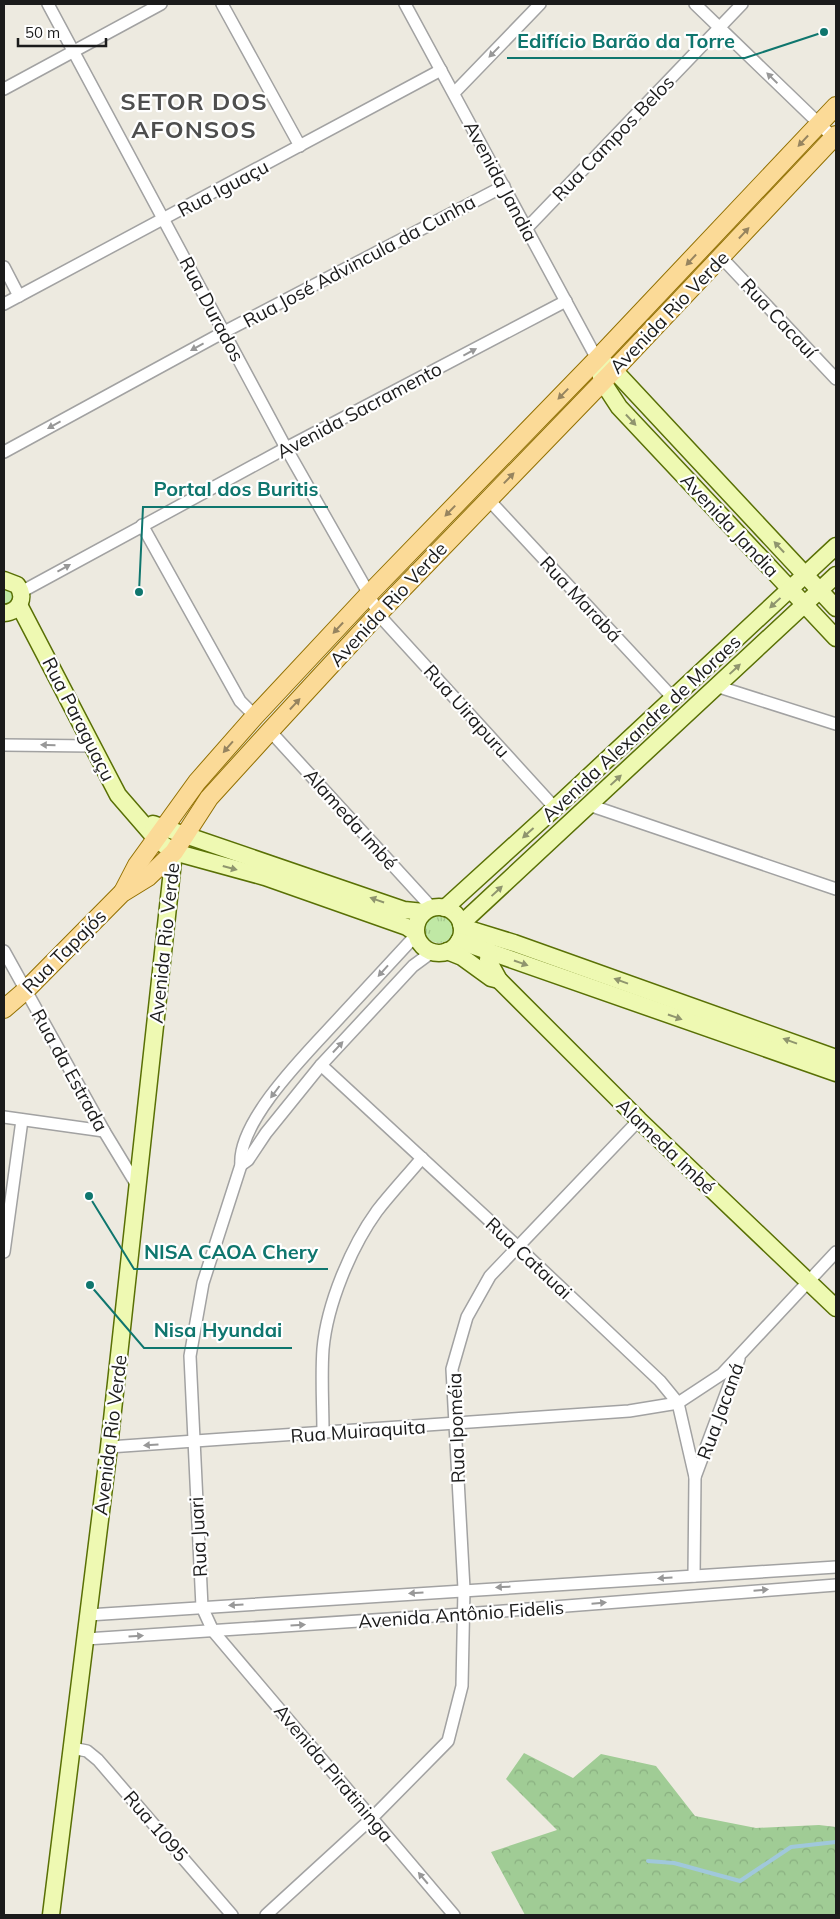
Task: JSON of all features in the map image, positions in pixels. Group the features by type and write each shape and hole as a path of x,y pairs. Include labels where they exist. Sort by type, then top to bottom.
{"main road":[{"name":"Avenida Rio Verde","path":"161,834 197,782 255,716 369,594 597,359 836,106"},
{"name":"Avenida Rio Verde","path":"174,852 209,798 378,614 835,138"},
{"name":"Rua Tapajós","path":"122,893 138,865 161,834"},
{"name":"Rua Tapajós","path":"4,1009 26,990 122,893 148,877 174,852"}],"street":[{"name":"Rua Durados","path":"48,4 286,448 369,594 378,614"},
{"path":"4,89 161,4"},
{"path":"222,4 300,146"},
{"name":"Avenida Jandia","path":"405,4 597,359 608,375 836,608"},
{"path":"454,93 540,4"},
{"path":"695,4 835,138"},
{"name":"Rua Campos Belos","path":"526,229 742,4"},
{"name":"Rua Iguaçu","path":"4,304 441,70"},
{"name":"Rua José Advincula da Cunha","path":"4,452 224,332 504,186"},
{"name":"Rua Cacauí","path":"721,257 836,379"},
{"path":"4,267 19,296"},
{"name":"Avenida Sacramento","path":"15,600 142,525 566,301"},
{"name":"Avenida Jandia","path":"608,375 619,407 836,638"},
{"name":"Rua Marabá","path":"488,499 673,698"},
{"path":"142,525 240,701 255,716"},
{"name":"Avenida Alexandre de Moraes","path":"434,909 555,808 836,546"},
{"name":"Rua Paraguaçu","path":"4,567 15,600 118,796 136,818 161,834"},
{"name":"Avenida Alexandre de Moraes","path":"241,1165 248,1160 266,1133 321,1066 412,966 452,939 589,805 836,575"},
{"name":"Rua Uirapuru","path":"378,614 555,808"},
{"path":"716,686 836,724"},
{"name":"Alameda Imbé","path":"270,731 434,909"},
{"path":"4,745 93,746"},
{"path":"589,805 836,889"},
{"path":"161,834 186,835 404,910 434,909 458,917 452,939"},
{"path":"161,834 174,852 265,877 407,927 416,934 422,945 452,939 514,943 836,1058"},
{"name":"Avenida Rio Verde","path":"51,1915 109,1447 174,852"},
{"path":"416,934 419,918 434,909"},
{"name":"Avenida Alexandre de Moraes","path":"194,1442 190,1356 203,1283 241,1165 240,1156 246,1137 260,1112 284,1079 416,934"},
{"path":"452,939 836,1073"},
{"name":"Alameda Imbé","path":"452,939 462,957 491,978 499,980"},
{"name":"Rua da Estrada","path":"4,951 104,1131 138,1188"},
{"name":"Alameda Imbé","path":"489,951 488,960 499,980 639,1120 836,1308"},
{"name":"Rua Catauai","path":"321,1066 518,1247 660,1381 678,1403 696,1477"},
{"path":"4,1117 104,1131"},
{"path":"4,1252 22,1120"},
{"name":"Rua Ipoméia","path":"372,1818 448,1741 462,1686 464,1589 452,1369 467,1317 490,1276 639,1120"},
{"path":"323,1433 323,1348 330,1312 343,1274 357,1244 377,1212 422,1158"},
{"name":"Rua Jacaná","path":"694,1576 696,1477 740,1355 836,1252"},
{"name":"Rua Muiraquita","path":"109,1447 629,1411 678,1403 722,1374 740,1355"},
{"name":"Rua Juari","path":"194,1442 202,1607 213,1631"},
{"name":"Avenida Antônio Fidelis","path":"88,1615 464,1589 836,1567"},
{"name":"Avenida Antônio Fidelis","path":"86,1639 464,1614 836,1584"},
{"name":"Avenida Piratininga","path":"213,1631 454,1915"},
{"name":"Rua 1095","path":"72,1748 87,1751 98,1760 232,1915"},
{"path":"266,1915 372,1818"}],"green space":[{"path":"4,585 10,586 16,601 4,607"},
{"path":"439,915 449,919 453,929 449,939 439,943 429,939 425,929 429,919"},
{"path":"524,1753 573,1778 601,1754 656,1766 695,1816 756,1828 819,1825 836,1827 836,1915 525,1915 491,1852 557,1830 506,1779"}],"waterway":[{"path":"648,1861 674,1863 740,1881 791,1847 836,1842"}],"place":[{"name":"Edifício Barão da Torre","path":"824,32"},
{"name":"Portal dos Buritis","path":"139,592"},
{"name":"NISA CAOA Chery","path":"89,1196"},
{"name":"Nisa Hyundai","path":"90,1285"}],"district":[{"name":"SETOR DOS AFONSOS","path":"194,115"}]}
